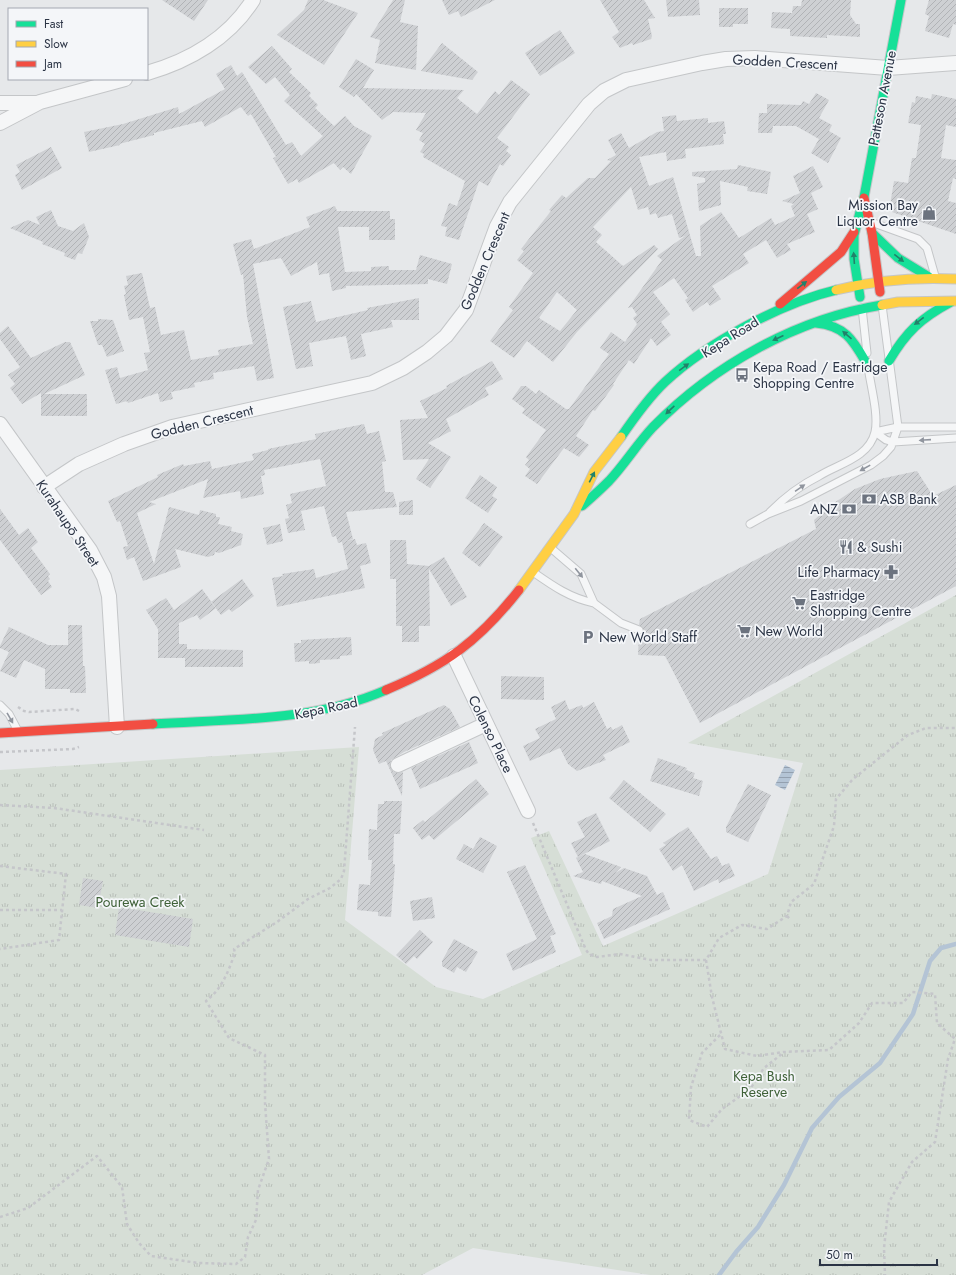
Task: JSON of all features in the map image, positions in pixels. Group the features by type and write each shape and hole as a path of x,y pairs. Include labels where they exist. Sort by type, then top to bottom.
{"main road":[{"name":"Patteson Avenue","path":"862,308 854,263 854,232 858,212 864,197 901,0"},
{"name":"Patteson Avenue","path":"864,197 872,233 882,304"},
{"path":"773,311 841,252 854,232"},
{"path":"872,233 898,258 932,277"},
{"name":"Kepa Road","path":"0,733 296,715 335,709 392,690 454,656 478,637 532,572 575,512 594,472 625,431 664,384 676,372 722,340 773,311 815,296 857,284 899,278 932,277 956,280"},
{"path":"889,361 906,332 931,312 954,301"},
{"name":"Kepa Road","path":"575,512 609,481 651,429 683,398 728,365 750,352 782,336 814,323 862,308 882,304 954,301"},
{"path":"814,323 829,323 846,332 868,366"}],"street":[{"path":"148,73 166,68 198,53 223,34 245,13 253,0"},
{"name":"Godden Crescent","path":"44,487 79,464 147,435 172,427 372,383 403,368 427,352 446,336 466,310 497,226 510,202 589,104 604,91 618,83 638,77 726,59 755,58 888,68 956,63"},
{"path":"0,123 40,102 121,80"},
{"path":"0,103 40,102"},
{"name":"Kurahaupō Street","path":"0,424 90,550 107,586 117,727"},
{"name":"Colenso Place","path":"454,656 528,812"},
{"path":"398,765 486,724"}],"lane":[{"path":"869,222 918,239 927,248 932,277"},
{"path":"750,524 768,514 801,502 871,465 883,456 893,442 898,427 882,304"},
{"path":"768,514 782,500 818,476 856,457 865,450 875,432 875,417 862,308"},
{"path":"875,432 898,427 956,426"},
{"path":"875,432 886,440 893,442 956,438"},
{"path":"550,547 581,574 594,603"},
{"path":"532,572 559,591 579,600 594,603 621,623 639,630"},
{"path":"0,705 9,714 18,732"}],"path":[{"path":"0,1217 28,1208 97,1156 122,1186 127,1224 139,1243 151,1256 198,1263 236,1264 245,1257 248,1237 256,1220 258,1190 269,1159 265,1103 265,1055 229,1038 206,1001 215,994 224,981 235,953 234,949 277,922 308,899 330,888 341,879 344,871 355,727"},
{"path":"885,1275 884,1248 889,1202 912,1162 935,1142 948,1059 955,1039 937,1023 935,994 912,992 903,1003 872,1003 859,1023 829,1050 783,1052 757,1056 725,1049 720,1035 706,960 719,938 742,925 766,929 787,916 791,902 814,884 834,826 836,800 853,779 908,735 926,728 956,728"},
{"path":"0,752 73,749 84,745"},
{"path":"0,805 54,808 204,830"},
{"path":"528,812 586,950 590,954 597,957 620,954 651,960 706,960"},
{"path":"0,866 66,874 59,940 0,949"},
{"path":"0,910 62,910"},
{"path":"787,916 791,920"},
{"path":"720,1035 702,1053 691,1086 689,1120 707,1127 722,1109 750,1089 764,1068 783,1052"}],"green space":[{"name":"Kepa Bush Reserve","path":"956,595 956,1275 650,1275 473,1248 422,1275 0,1275 0,770 359,747 345,920 436,987 483,999 582,955 531,838 549,831 603,946 768,874 803,763 688,743"}],"water":[{"path":"785,765 795,770 785,790 775,785"}],"building":[{"path":"162,0 208,0 194,21"},
{"path":"308,0 323,0 358,13 324,65 277,35 304,10"},
{"path":"393,0 405,0 400,22 418,26 416,70 375,63 380,40 370,37"},
{"path":"442,0 495,0 461,17 458,11 449,15"},
{"path":"600,0 644,0 655,18 648,19 652,36 651,39 633,45 632,43 620,48 612,37 619,32"},
{"path":"666,0 699,0 700,15 668,17"},
{"path":"802,0 851,0 850,15 856,24 860,24 860,37 827,35 827,38 790,36 790,29 771,28 772,12 792,13 793,6 801,6"},
{"path":"929,0 956,0 956,25 953,24 949,38 925,31 929,16 925,14"},
{"path":"719,8 748,8 748,24 733,24 733,27 719,27"},
{"path":"560,30 575,53 540,76 525,53"},
{"path":"442,43 478,72 472,80 421,71"},
{"path":"272,46 292,69 289,72 311,93 309,96 318,105 315,108 334,126 345,116 354,126 372,136 351,174 343,167 340,170 334,163 299,183 297,179 288,184 273,158 276,157 251,114 248,116 241,107 205,127 202,121 154,133 154,135 119,144 120,145 89,152 84,132 123,124 178,107 179,114 225,89 216,74 231,65 237,76 242,72 286,145 292,142 301,156 323,136 284,101 290,95 275,77 266,84 248,67"},
{"path":"356,59 374,70 363,88 464,90 457,98 477,114 495,91 499,95 511,80 530,94 497,138 509,147 506,151 511,155 503,166 500,164 488,186 479,181 459,240 445,236 447,227 441,226 449,203 457,206 465,181 423,157 424,154 420,152 425,144 419,140 423,133 416,130 426,113 393,112 382,120 356,94 354,97 339,87"},
{"path":"816,93 829,100 819,118 832,125 829,131 841,138 828,163 811,153 819,139 796,126 773,126 772,133 758,133 759,113 767,113 767,104 801,105 803,101 809,104"},
{"path":"932,94 956,99 956,127 946,125 941,158 956,160 956,179 953,178 948,201 956,203 956,234 889,211 894,181 908,183 912,158 916,158 921,125 908,123 912,102 915,103 916,96 931,99"},
{"path":"676,115 677,121 708,118 708,123 724,121 726,134 723,134 724,144 685,149 686,158 667,161 666,152 639,157 649,186 673,177 696,256 701,256 700,226 721,212 739,238 771,218 775,225 795,216 791,206 794,204 782,201 800,193 793,176 813,166 823,187 811,193 818,209 807,214 815,232 787,244 791,250 777,258 766,240 743,254 749,263 712,286 721,299 710,306 707,302 693,312 685,300 688,298 674,278 653,292 670,314 661,322 671,335 657,346 651,338 634,364 629,360 613,384 614,385 595,411 593,410 576,436 589,445 579,457 564,448 537,484 525,476 530,469 525,465 529,460 526,457 546,430 522,413 525,409 512,399 521,386 526,386 536,394 539,390 566,409 569,409 609,354 600,348 611,332 625,342 637,324 633,318 637,315 632,307 628,308 662,260 657,256 685,236 679,238 672,214 658,218 656,213 650,215 648,207 638,210 631,187 593,227 602,235 596,242 623,266 654,245 658,249 577,332 553,362 527,341 514,358 490,341 513,310 509,307 533,273 517,260 524,251 521,249 551,211 549,210 562,195 566,198 588,178 595,178 611,161 607,160 616,155 608,140 621,133 629,148 657,132 664,131 662,117","holes":["557,292 577,310 560,331 539,318"]},
{"path":"51,147 62,168 22,190 15,175 20,172 16,165"},
{"path":"738,165 771,172 767,194 747,191 748,187 720,181 721,205 699,211 697,184 705,182 705,178 692,176 692,172 737,169"},
{"path":"335,206 337,211 390,211 390,219 395,219 395,240 369,240 369,227 338,227 345,272 371,271 371,267 389,266 389,270 416,270 420,255 452,264 447,284 428,279 428,284 346,286 346,288 332,291 329,273 319,275 317,262 291,276 281,258 253,264 274,378 257,381 254,366 213,373 214,379 194,383 195,387 171,392 173,399 160,402 158,393 128,403 127,401 116,404 105,370 117,367 120,378 148,370 144,353 150,352 143,317 129,320 124,295 126,294 124,286 128,285 126,276 142,273 150,308 155,307 161,335 184,330 191,360 219,355 218,350 253,344 247,317 243,274 241,275 233,244 251,239 254,249 310,227 306,217"},
{"path":"51,210 58,226 73,231 84,223 89,237 82,254 78,253 75,260 64,256 65,253 42,244 43,242 10,228 28,220 40,225 36,217"},
{"path":"419,298 419,320 391,320 393,327 361,334 366,356 351,360 346,336 309,343 313,366 296,369 283,307 311,301 316,322 368,310 367,308"},
{"path":"98,319 113,320 124,351 107,357 102,345 98,345 90,321 98,321"},
{"path":"8,326 31,358 65,342 70,342 85,375 44,394 87,394 87,416 41,416 41,393 22,404 10,388 15,384 8,375 20,367 0,339 0,333"},
{"path":"492,361 503,379 485,388 489,395 446,419 451,431 428,443 451,457 430,488 416,479 429,459 403,460 400,420 428,418 420,401 447,388 446,386"},
{"path":"364,424 367,434 379,431 386,461 382,462 385,492 393,492 397,507 346,512 353,539 338,543 336,536 332,537 324,506 301,511 305,530 288,533 285,519 289,518 286,505 292,503 290,494 326,486 320,459 264,470 265,475 261,476 264,494 241,499 240,491 203,498 208,479 149,502 156,504 137,513 154,564 169,507 199,515 200,510 216,514 216,517 220,517 218,524 232,527 231,531 243,534 241,545 219,553 215,552 214,555 208,557 175,549 181,567 143,581 134,557 127,560 123,547 128,546 120,521 117,522 108,501 158,477 157,475 183,464 184,466 210,461 212,469 254,460 252,454 268,449 316,439 315,434"},
{"name":"Eastridge Shopping Centre","path":"917,471 933,496 956,485 956,586 700,723 665,656 638,655 639,635 642,634 644,630 639,625 640,619 816,529 814,520 834,503 855,489 880,479"},
{"path":"480,475 497,487 492,496 497,499 488,513 465,498"},
{"path":"413,500 413,515 399,515 399,502"},
{"path":"0,509 19,535 28,528 38,542 31,548 50,574 48,576 50,579 48,581 52,587 41,595 0,540"},
{"path":"484,523 503,537 480,567 462,553"},
{"path":"280,524 283,541 267,545 263,528"},
{"path":"355,539 357,545 366,543 371,563 360,566 365,588 277,607 272,578 283,576 282,574 314,569 316,578 348,569 342,542"},
{"path":"390,540 406,540 407,564 429,566 444,557 467,597 451,606 429,569 430,626 419,626 419,642 402,642 402,626 396,626 396,579 390,579"},
{"path":"242,579 254,596 232,612 229,609 221,615 211,602"},
{"path":"202,589 216,608 200,620 197,615 179,623 179,644 187,644 187,649 243,650 243,667 185,667 185,658 158,658 158,629 146,610 166,598 174,610"},
{"path":"68,625 82,625 83,666 85,666 86,693 70,693 70,689 45,689 45,669 24,660 16,678 0,671 9,652 0,648 0,646 9,627 48,645 68,645"},
{"path":"351,637 352,655 340,656 340,659 320,660 320,663 309,664 309,661 295,662 294,643 301,643 301,640"},
{"path":"501,676 544,677 544,700 501,699"},
{"path":"565,700 569,710 582,705 583,708 594,702 607,729 611,727 613,730 622,725 630,742 603,755 606,760 577,771 568,764 560,748 530,761 523,746 540,738 535,729 556,719 551,707"},
{"path":"444,705 450,709 460,727 404,752 391,760 390,765 393,772 403,772 402,796 386,761 379,764 373,750 375,739 383,735 382,733"},
{"path":"469,742 478,763 420,789 411,768"},
{"path":"658,758 687,768 686,770 695,773 693,778 703,781 699,796 650,781"},
{"path":"476,779 489,794 434,840 429,835 422,840 413,828 423,820 425,822"},
{"path":"624,780 666,814 650,832 609,798"},
{"path":"748,784 771,795 748,842 726,832 726,827"},
{"path":"384,801 402,801 400,834 394,834 393,864 395,864 391,917 378,916 378,912 357,910 359,884 370,885 372,860 368,860 369,829 377,830 378,804 384,804"},
{"path":"596,813 610,841 578,857 571,843 585,837 577,822"},
{"path":"688,827 711,859 717,856 722,866 729,863 735,876 719,883 718,879 694,891 682,865 673,871 659,849 666,845 663,843"},
{"path":"480,837 497,846 483,873 456,859 464,844 473,849"},
{"path":"585,854 621,867 615,873 624,868 647,876 657,895 663,892 670,909 604,939 597,923 612,916 613,909 642,896 602,881 601,884 573,876 583,872 576,858"},
{"path":"525,865 556,934 550,936 556,952 513,971 506,954 537,939 507,872"},
{"path":"83,878 103,881 98,908 79,905"},
{"path":"432,897 435,918 413,921 410,901"},
{"path":"119,907 193,919 189,947 115,935"},
{"path":"420,930 433,942 417,959 414,956 406,964 396,955"},
{"path":"454,939 478,952 466,972 457,967 454,973 442,966 442,961"}],"waterway":[{"path":"719,1275 736,1252 758,1227 784,1185 812,1128 839,1097 880,1063 913,1014 930,961 941,948 956,944"}],"traffic: fast":[{"path":"860,297 854,259 854,235 864,197 901,0"},
{"path":"872,233 898,258 929,277"},
{"path":"621,437 659,388 682,367 702,353 746,326 792,304 836,290"},
{"path":"889,361 895,351 915,327 931,314 951,302"},
{"path":"582,506 609,481 653,427 702,384 730,365 758,348 788,333 819,321 882,305"},
{"path":"816,323 827,325 842,332 854,343 868,366"},
{"path":"153,724 301,714 330,708 386,690"}],"traffic: slow":[{"path":"836,290 896,280 926,278 956,279"},
{"path":"882,305 898,302 956,301"},
{"path":"519,590 574,514 594,472 621,437"}],"traffic: jam":[{"path":"864,198 872,233 880,292"},
{"path":"780,304 841,252 854,232"},
{"path":"386,690 426,671 460,650 490,624 519,590"},
{"path":"0,733 153,724"}],"place":[{"name":"Mission Bay Liquor Centre","path":"929,213"},
{"name":"Kepa Road / Eastridge Shopping Centre","path":"742,375"},
{"name":"ASB Bank","path":"869,499"},
{"name":"ANZ","path":"849,509"},
{"name":"& Sushi","path":"846,547"},
{"name":"Life Pharmacy","path":"891,572"},
{"name":"Eastridge Shopping Centre","path":"799,603"},
{"name":"New World","path":"744,631"},
{"name":"New World Staff","path":"588,637"}],"park label":[{"name":"Pourewa Creek","path":"140,902"}]}
